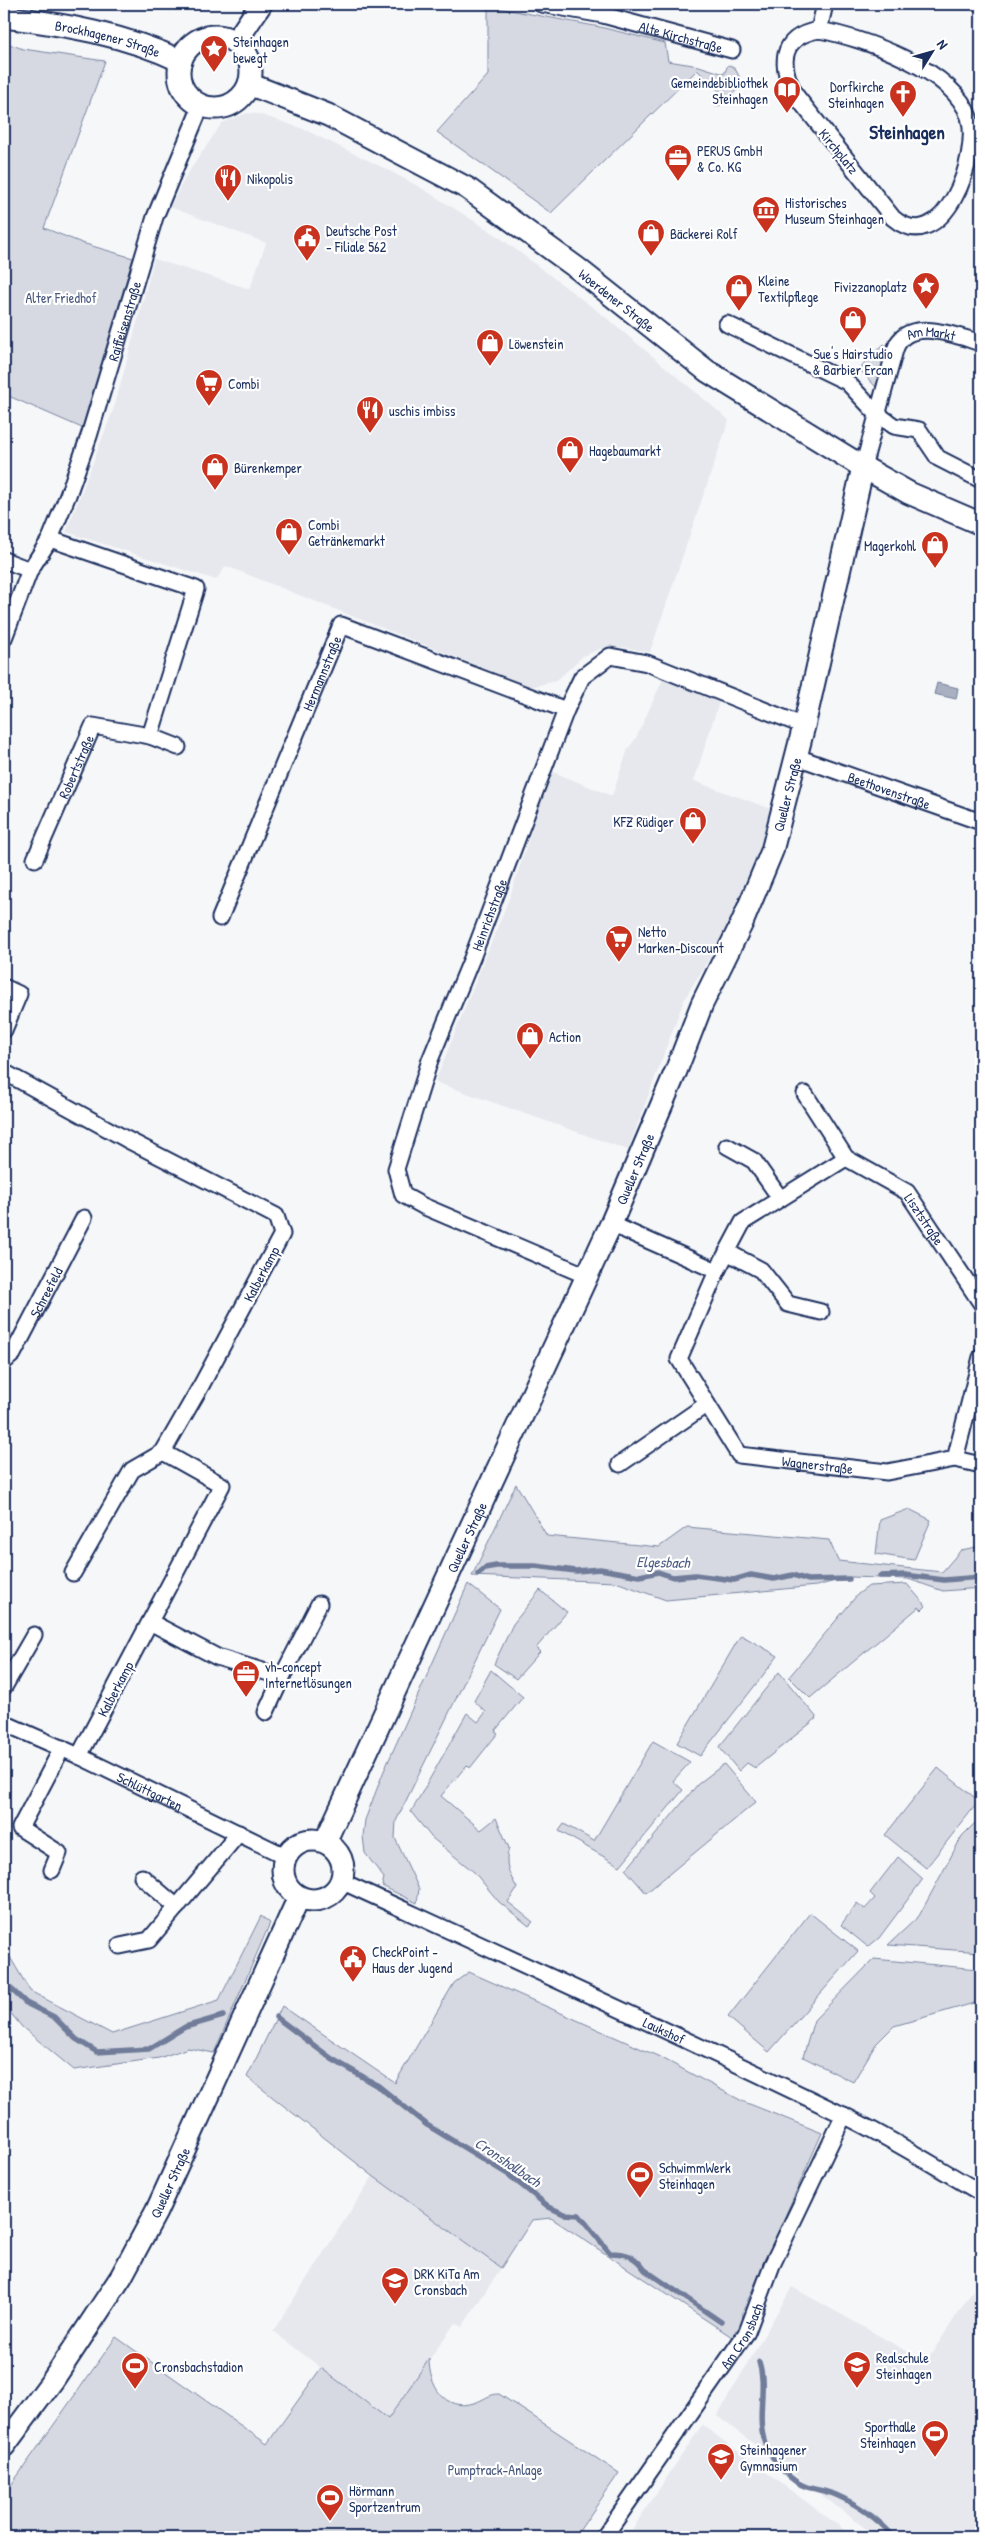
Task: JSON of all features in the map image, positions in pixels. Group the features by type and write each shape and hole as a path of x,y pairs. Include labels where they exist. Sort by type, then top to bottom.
{"main road":[{"path":"235,43 261,4"},
{"name":"Brockhagener Straße","path":"4,17 96,32 160,51 181,61"},
{"path":"204,38 226,38 235,43 249,61 251,72 249,84 244,94 230,104 213,108 201,106 192,100 180,82 181,61 186,51 204,38"},
{"name":"Woerdener Straße","path":"249,84 328,115 467,188 577,268 707,371 863,467 909,493 981,524"},
{"name":"Queller Straße","path":"325,1842 611,1224 676,1071 702,1004 742,923 772,851 797,757 863,467"},
{"path":"318,1840 325,1842 337,1852 341,1859 343,1866 341,1881 336,1888 323,1898 315,1900 299,1897 287,1886 284,1879 282,1872 285,1856 290,1849 302,1841 318,1840"},
{"name":"Queller Straße","path":"4,2446 53,2380 121,2277 156,2212 299,1897"}],"street":[{"name":"Alte Kirchstraße","path":"541,4 603,15 732,50"},
{"path":"819,30 825,4"},
{"name":"Kirchplatz","path":"819,30 845,34 902,57 944,84 961,103 968,116 972,131 969,163 961,185 945,210 934,222 923,227 912,228 902,226 893,218 797,97 788,82 783,65 786,52 806,32 819,30"},
{"name":"Raiffeisenstraße","path":"4,638 30,570 50,539 90,436 155,217 201,106"},
{"path":"727,324 847,382 876,413 894,426 919,430 938,458 981,480"},
{"name":"Am Markt","path":"863,467 876,413 895,350 902,338 914,331 929,331 981,343"},
{"path":"50,539 196,589 150,736"},
{"path":"4,560 30,570"},
{"name":"Hermannstraße","path":"220,918 341,625 566,710"},
{"name":"Heinrichstraße","path":"587,1276 423,1206 403,1194 396,1169 430,1060 472,958 566,710 582,677 610,656 647,663 804,726"},
{"name":"Robertstraße","path":"35,859 93,726 150,736 178,747"},
{"name":"Beethovenstraße","path":"797,757 981,822"},
{"path":"4,987 19,994 4,1030"},
{"name":"Kalberkamp","path":"4,1072 126,1139 276,1216 282,1234 163,1452 222,1485 79,1756"},
{"name":"Lisztstraße","path":"805,1094 846,1158 907,1192 981,1303"},
{"path":"727,1146 754,1160 780,1198"},
{"path":"611,1224 717,1271 743,1222 846,1158"},
{"name":"Schreefeld","path":"4,1362 12,1354 84,1218"},
{"path":"727,1252 761,1270 788,1304 820,1312"},
{"name":"Wagnerstraße","path":"717,1271 679,1359 739,1455 887,1472 955,1459"},
{"path":"981,1356 955,1459 981,1464"},
{"path":"620,1464 707,1404"},
{"path":"73,1574 132,1470 163,1452"},
{"path":"266,1712 319,1604"},
{"path":"150,1622 217,1657 282,1677"},
{"path":"4,1687 34,1635"},
{"name":"Schlüttgarten","path":"4,1723 79,1756 285,1856"},
{"path":"52,1870 60,1853 20,1828 62,1748"},
{"path":"120,1946 150,1940 239,1833"},
{"path":"142,1877 177,1907"},
{"name":"Laukshof","path":"341,1881 532,1968 844,2115 921,2156 981,2193"},
{"name":"Am Cronsbach","path":"604,2537 746,2332 772,2265 844,2115"}],"shaded area":[{"path":"247,113 258,114 301,128 388,170 423,189 495,234 604,316 729,420 650,652 622,647 600,649 583,656 556,681 531,687 226,566 216,580 66,532 115,405 154,259 250,289 266,243 170,207 186,176 222,123"},
{"path":"663,679 719,702 694,781 774,810 746,890 721,939 684,1000 628,1150 435,1082 510,896 551,771 612,796 628,749 636,738"},
{"path":"373,2176 501,2268 462,2327 455,2323 388,2419 273,2331"},
{"name":"Realschule Steinhagen","path":"981,2278 981,2537 877,2537 717,2416 792,2287 926,2362"},
{"name":"Steinhagener Gymnasium","path":"702,2425 854,2537 627,2537"}],"green space":[{"path":"488,6 600,27 665,43 668,61 699,66 724,74 728,65 734,67 739,76 740,87 721,105 717,106 714,104 723,95 697,70 551,213 437,132 488,75"},
{"name":"Alter Friedhof","path":"4,42 23,49 105,61 44,228 82,243 133,258 82,428 4,394"},
{"path":"884,344 889,348 878,385 875,386 862,372 862,365"},
{"path":"516,1484 547,1536 659,1547 687,1527 829,1540 838,1561 942,1572 961,1550 981,1546 981,1588 943,1591 908,1579 851,1577 816,1586 666,1600 616,1582 472,1576"},
{"path":"909,1509 931,1520 914,1560 876,1554 880,1520"},
{"path":"468,1584 500,1609 396,1821 395,1838 419,1889 417,1903 382,1886 384,1878 365,1853 363,1836 365,1820 383,1773"},
{"path":"907,1584 926,1606 922,1610 919,1607 810,1698 789,1677 858,1594 869,1586"},
{"path":"540,1590 567,1612 536,1648 540,1652 516,1679 494,1664 513,1624"},
{"path":"741,1635 778,1656 700,1756 677,1743"},
{"path":"491,1670 523,1697 495,1731 498,1733 470,1768 467,1765 441,1796 481,1830 496,1818 509,1848 508,1869 517,1888 508,1902 533,1922 529,1926 499,1902 474,1872 432,1838 411,1812 467,1713 478,1722 486,1712 474,1701"},
{"path":"779,1672 817,1718 755,1768 747,1763 739,1771 719,1747"},
{"path":"653,1741 690,1762 673,1781 683,1790 620,1866 559,1831 564,1824 594,1841"},
{"path":"724,1764 756,1802 646,1893 626,1870 698,1784"},
{"path":"938,1768 979,1801 926,1868 885,1835"},
{"path":"981,1817 981,1952 888,1945 919,1916 962,1836"},
{"path":"898,1857 923,1879 879,1938 868,1947 841,1925 857,1903 865,1909 875,1898 870,1893"},
{"path":"810,1913 858,1951 769,2052 728,2017"},
{"path":"261,1916 270,1923 214,2053 188,2048 159,2058 74,2070 22,2027 4,2005 4,1947 30,1991 112,2034 219,2000"},
{"path":"874,1959 978,1969 981,1977 981,2001 894,2026 876,2044 853,2082 803,2057 814,2020"},
{"path":"469,1972 662,2058 742,2101 822,2133 743,2311 742,2329 735,2339 551,2218 532,2220 501,2268 373,2176 247,2077 282,2006 395,2083 454,1983"},
{"name":"Pumptrack-Anlage","path":"116,2337 267,2444 321,2368 388,2419 429,2359 435,2387 447,2400 454,2404 463,2405 499,2394 619,2473 575,2537 4,2537 4,2495"}],"water":[{"path":"937,683 958,688 956,699 934,694"}],"waterway":[{"name":"Elgesbach","path":"478,1574 485,1568 496,1566 535,1566 576,1571 600,1569 640,1576 658,1572 673,1577 695,1575 734,1580 751,1575 774,1579 793,1575 808,1580 849,1579"},
{"name":"Elgesbach","path":"880,1576 905,1575 944,1580 981,1577"},
{"name":"Cronshollbach","path":"4,1973 8,1986 26,2003 54,2017 76,2039 97,2052 149,2049 185,2027 223,2016"},
{"name":"Cronshollbach","path":"276,2017 332,2059 377,2085 427,2125 509,2175 549,2207 564,2214 579,2215 610,2253 634,2258 645,2270 721,2322"},
{"name":"Cronshollbach","path":"759,2362 762,2383 761,2416 763,2437 774,2460 801,2485 833,2494 853,2503 875,2518 894,2537"}],"place":[{"name":"Steinhagen bewegt","path":"214,73"},
{"name":"Gemeindebibliothek Steinhagen","path":"787,114"},
{"name":"Dorfkirche Steinhagen","path":"903,118"},
{"name":"PERUS GmbH & Co. KG","path":"678,182"},
{"name":"Nikopolis","path":"228,202"},
{"name":"Historisches Museum Steinhagen","path":"766,234"},
{"name":"Bäckerei Rolf","path":"651,257"},
{"name":"Deutsche Post - Filiale 562","path":"307,262"},
{"name":"Fivizzanoplatz","path":"926,310"},
{"name":"Kleine Textilpflege","path":"739,312"},
{"name":"Sue's Hairstudio & Barbier Ercan","path":"853,344"},
{"name":"Löwenstein","path":"490,367"},
{"name":"Combi","path":"209,407"},
{"name":"uschis imbiss","path":"370,434"},
{"name":"Hagebaumarkt","path":"570,474"},
{"name":"Bürenkemper","path":"215,491"},
{"name":"Combi Getränkemarkt","path":"289,556"},
{"name":"Magerkohl","path":"935,569"},
{"name":"KFZ Rüdiger","path":"693,845"},
{"name":"Netto Marken-Discount","path":"619,963"},
{"name":"Action","path":"530,1060"},
{"name":"vh-concept Internetlösungen","path":"246,1698"},
{"name":"CheckPoint - Haus der Jugend","path":"353,1983"},
{"name":"SchwimmWerk Steinhagen","path":"640,2199"},
{"name":"DRK KiTa Am Cronsbach","path":"395,2305"},
{"name":"Realschule Steinhagen","path":"857,2389"},
{"name":"Cronsbachstadion","path":"135,2390"},
{"name":"Sporthalle Steinhagen","path":"935,2458"},
{"name":"Steinhagener Gymnasium","path":"721,2481"},
{"name":"Hörmann Sportzentrum","path":"330,2522"}],"district":[{"name":"Steinhagen","path":"907,132"}]}
